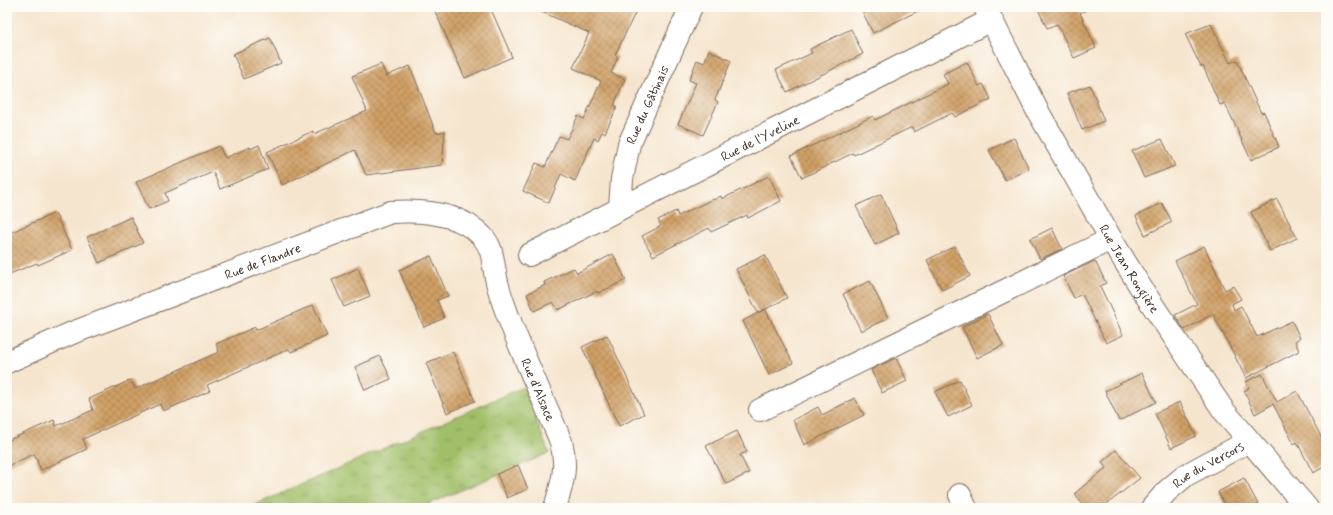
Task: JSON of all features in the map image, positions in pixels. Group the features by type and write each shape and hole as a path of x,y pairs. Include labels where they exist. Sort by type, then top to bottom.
{"street":[{"name":"Rue du Gâtinais","path":"620,208 622,179 629,144 692,7"},
{"name":"Rue de l'Yveline","path":"529,255 988,13"},
{"name":"Rue Jean Rongière","path":"988,13 1038,110 1111,239 1200,378 1249,441 1307,508"},
{"name":"Rue de Flandre","path":"7,362 72,333 391,212 423,210 440,214 472,228 488,243 493,254 495,273"},
{"path":"760,410 1111,239"},
{"name":"Rue d'Alsace","path":"495,273 508,315 562,442 565,466 555,508"},
{"name":"Rue du Vercors","path":"1152,508 1167,491 1186,475 1249,441"}],"green space":[{"path":"523,387 549,453 419,508 248,508"}],"building":[{"path":"433,7 490,7 512,57 465,78"},
{"path":"531,7 638,7 615,55 618,57 611,73 625,79 614,105 617,107 605,133 602,132 598,140 594,138 575,181 561,174 549,203 523,191 536,163 545,167 559,136 567,139 578,116 584,119 601,81 573,68 589,33"},
{"path":"860,7 926,7 873,33"},
{"path":"1037,7 1093,7 1080,13 1096,48 1074,58 1057,24 1047,28"},
{"path":"1211,24 1230,63 1237,60 1261,113 1264,112 1279,147 1251,160 1225,103 1220,105 1203,66 1201,67 1185,34"},
{"path":"851,29 863,54 787,92 776,70 812,53 810,49"},
{"path":"270,38 281,63 244,79 233,54"},
{"path":"709,50 731,61 715,100 718,102 703,135 678,124 696,83 689,80 697,60 704,63"},
{"path":"967,62 979,86 983,84 991,99 955,117 952,113 914,132 912,127 854,155 853,153 802,178 791,156 873,116 875,120 948,84 943,74"},
{"path":"381,64 386,76 410,66 436,133 445,131 442,165 366,175 355,150 282,185 267,152 313,131 314,134 367,111 352,76"},
{"path":"1090,85 1104,121 1082,130 1067,93"},
{"path":"1014,138 1029,169 1005,180 989,150"},
{"path":"1162,139 1175,166 1144,178 1132,151"},
{"path":"259,145 268,169 220,189 213,172 165,193 168,201 149,209 136,182 219,146 225,158 250,147 250,149"},
{"path":"769,176 781,201 748,218 747,215 711,232 709,228 653,256 642,236 661,226 658,220 676,211 678,216 721,196 722,199"},
{"path":"881,194 899,233 875,245 856,206"},
{"path":"1277,199 1297,238 1270,251 1251,212"},
{"path":"1162,203 1172,222 1145,235 1136,216"},
{"path":"55,213 72,250 38,265 37,263 7,275 7,234"},
{"path":"131,217 143,243 99,263 87,237"},
{"path":"1052,228 1062,249 1040,259 1030,239"},
{"path":"955,246 970,276 942,290 927,260"},
{"path":"1204,246 1225,290 1233,286 1241,299 1232,304 1234,310 1241,306 1257,337 1292,321 1300,338 1295,341 1299,351 1246,378 1213,314 1184,330 1175,315 1197,304 1175,261"},
{"path":"613,254 626,280 598,293 597,291 558,310 553,302 534,311 527,294 545,285 544,282 574,268 577,273"},
{"path":"765,255 787,298 758,313 736,269"},
{"path":"431,256 448,296 437,300 444,318 424,327 399,270"},
{"path":"1095,261 1106,283 1100,286 1123,335 1106,343 1082,294 1074,298 1063,276"},
{"path":"358,268 370,296 344,307 332,280"},
{"path":"870,281 888,318 861,331 843,294"},
{"path":"313,305 327,336 291,352 289,349 207,385 210,391 163,411 160,404 83,439 87,449 41,470 34,454 7,466 7,441 54,420 56,426 93,410 89,399 131,380 135,389 219,352 216,344 255,327 256,330"},
{"path":"765,309 793,363 769,375 743,321"},
{"path":"988,314 1003,345 977,358 962,327"},
{"path":"607,335 644,414 619,426 582,347"},
{"path":"453,352 475,401 447,413 426,363"},
{"path":"380,356 391,379 365,390 355,367"},
{"path":"896,358 907,381 882,393 871,370"},
{"path":"1142,373 1156,402 1119,421 1105,391"},
{"path":"1262,374 1277,402 1297,391 1326,446 1326,466 1313,473 1297,442 1294,444 1273,404 1255,414 1244,391 1249,388 1246,382"},
{"path":"960,380 972,405 948,417 935,392"},
{"path":"855,398 864,415 804,445 793,420 818,407 822,415"},
{"path":"1180,402 1196,436 1171,448 1155,413"},
{"path":"737,431 747,452 740,455 749,473 726,484 706,446"},
{"path":"1116,450 1140,478 1102,508 1084,508 1075,493 1106,468 1102,462"},
{"path":"518,465 528,489 507,498 497,474"},
{"path":"1244,478 1260,508 1226,508 1218,492"}]}
